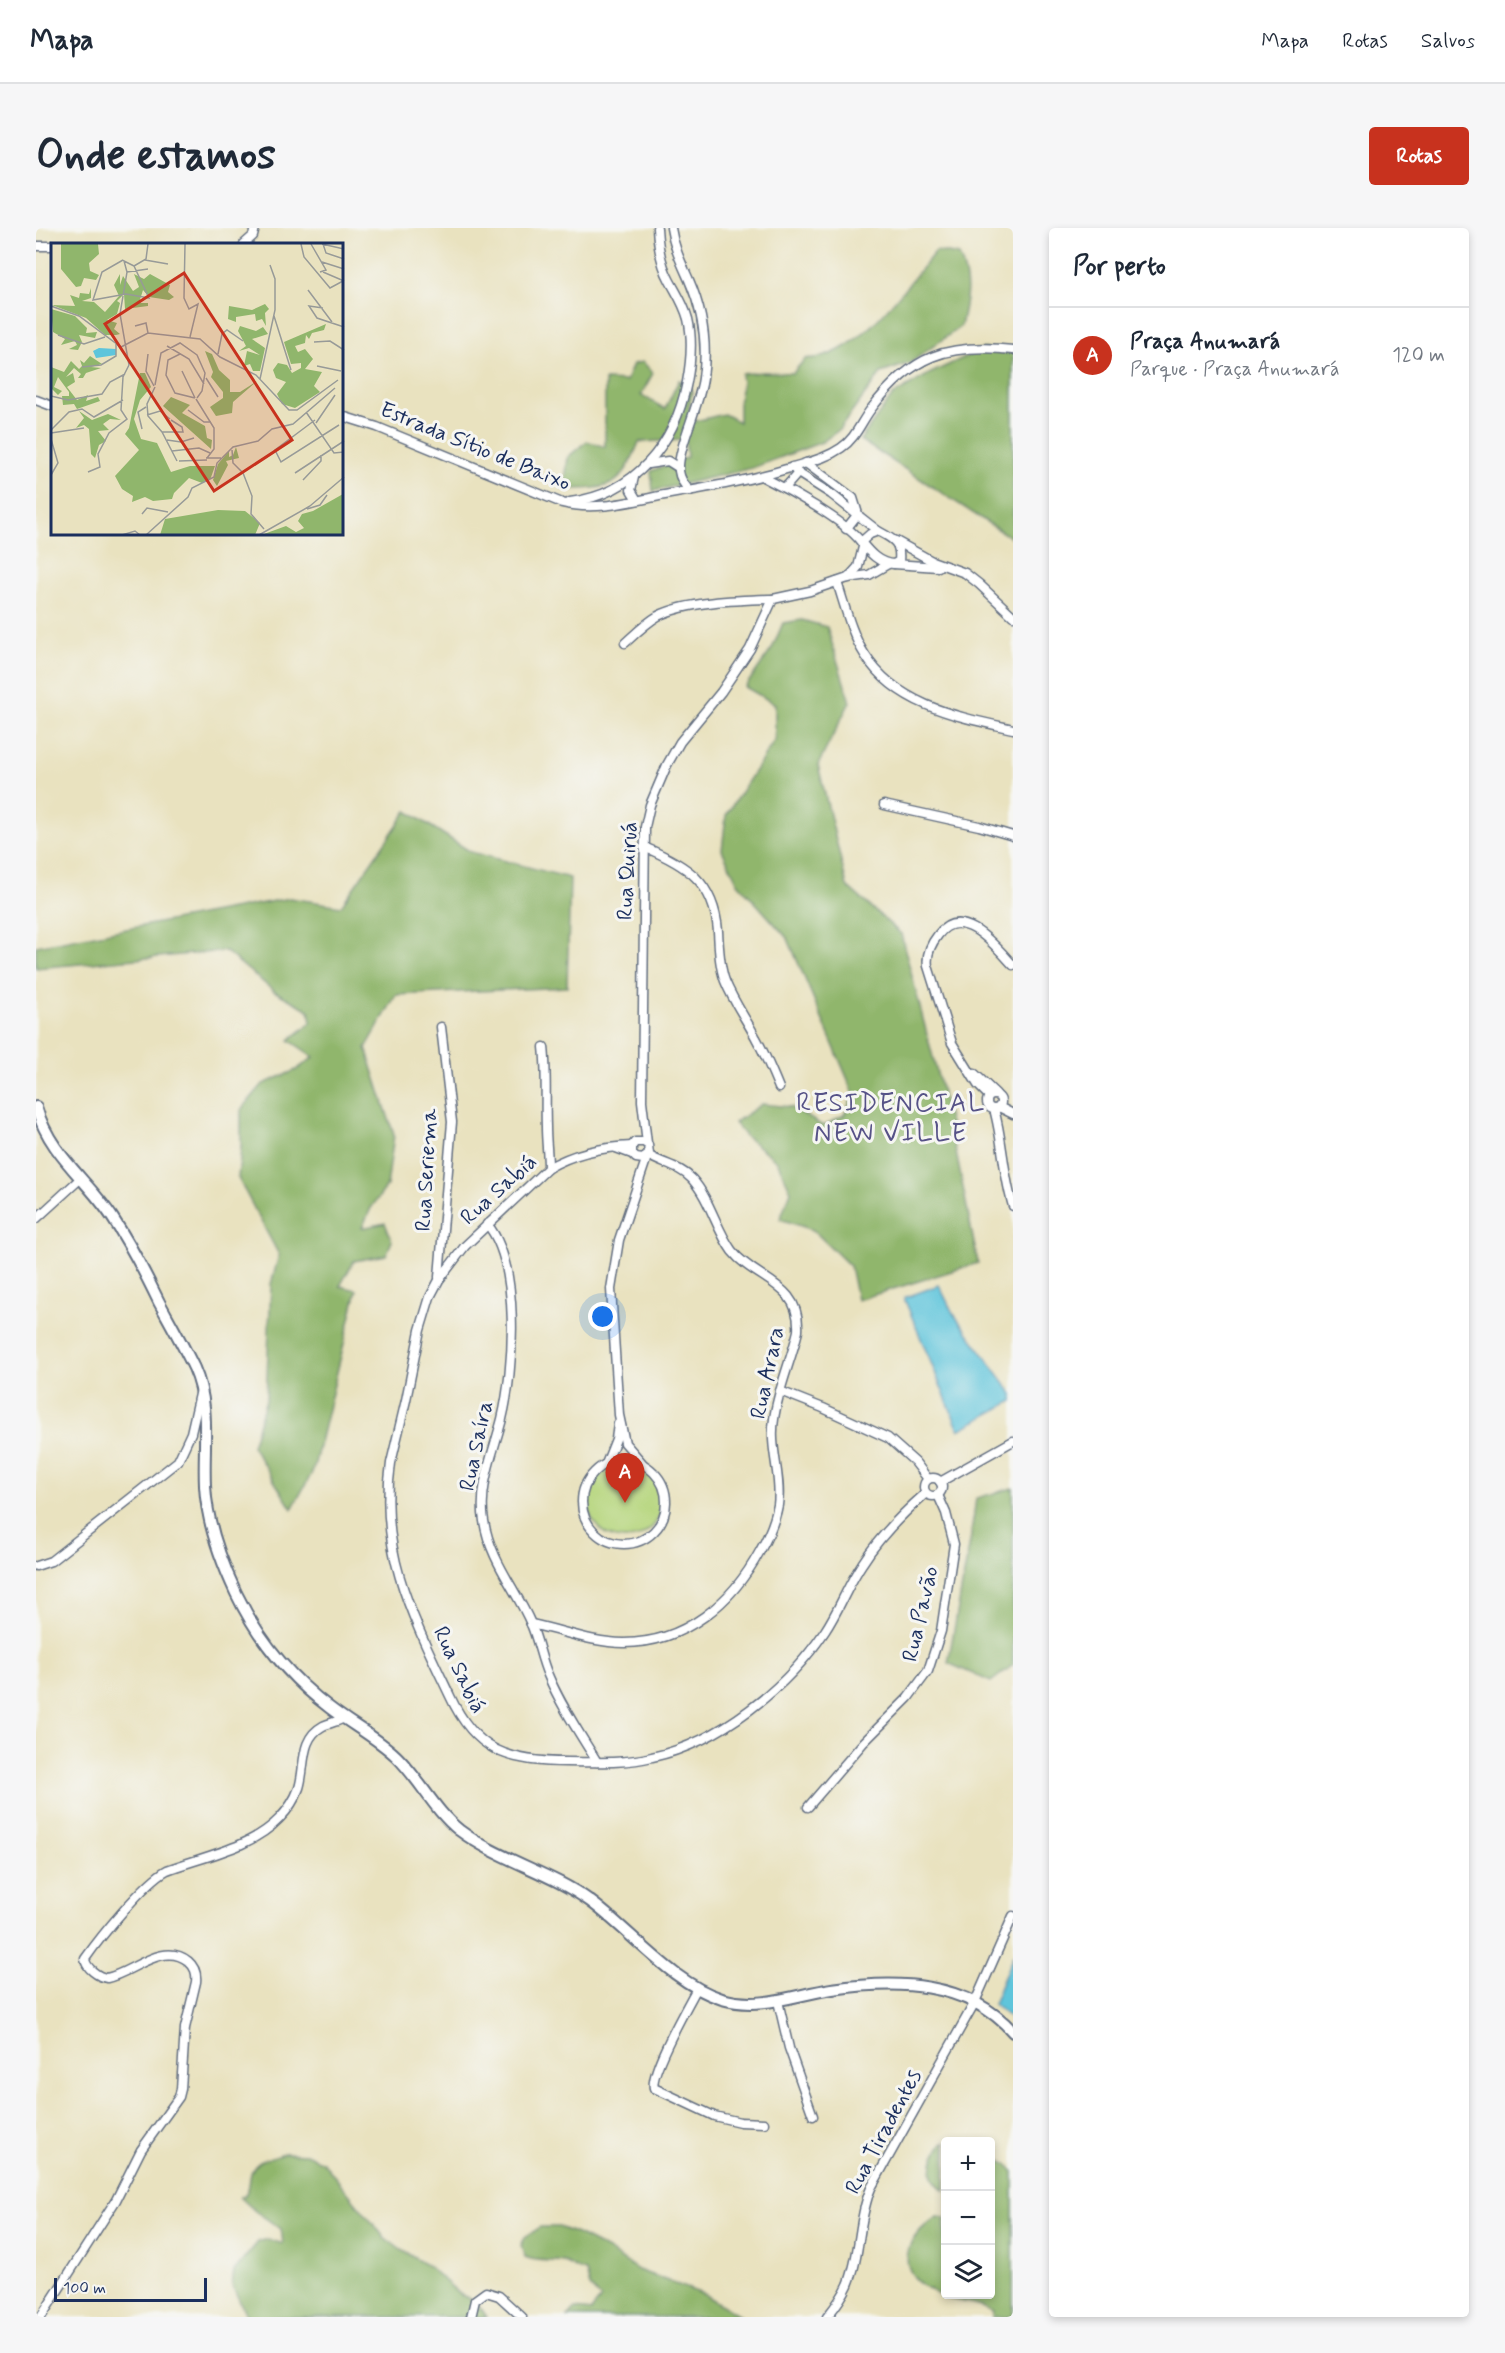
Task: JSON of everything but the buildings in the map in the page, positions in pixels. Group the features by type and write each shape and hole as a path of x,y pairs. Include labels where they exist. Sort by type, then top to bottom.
{"main road":[{"path":"36,1107 54,1148 103,1204 124,1235 194,1370 205,1407 204,1469 208,1516 216,1544 236,1593 252,1622 278,1661 295,1678 345,1718 381,1742 400,1760 456,1828 564,1884 592,1902 697,1988 719,1998 740,2003 759,2004 832,1989 891,1984 925,1985 975,2002 992,2012 1013,2032"}],"street":[{"path":"245,243 253,236 255,228"},
{"path":"562,503 592,497 634,477 661,448 676,422 686,390 692,349 688,318 663,264 658,245 657,228"},
{"path":"671,228 678,259 702,317 705,345 703,380 678,468 681,479 690,491"},
{"name":"Estrada Sítio de Baixo","path":"344,417 377,427 562,503 591,506 690,491 795,470 821,459 850,442 886,389 911,368 939,353 956,349 978,346 1013,350"},
{"path":"36,400 51,406"},
{"path":"648,464 668,461 678,468"},
{"path":"806,464 853,498 858,514"},
{"path":"785,488 795,470 858,514 878,531 925,557 964,573 1013,616"},
{"path":"634,477 631,490 637,500"},
{"path":"763,477 785,488 846,528 862,544 891,564 950,567"},
{"path":"677,493 681,479"},
{"path":"846,528 858,514"},
{"path":"848,578 858,567 862,544 870,534 878,531"},
{"path":"625,643 651,620 671,611 722,601 773,599 810,591 848,578 869,575 891,564 899,557 900,548 896,541"},
{"path":"837,582 857,641 865,656 887,681 920,702 943,712 1013,729"},
{"name":"Rua Quiruá","path":"619,1415 611,1288 619,1240 648,1151 643,1114 645,827 650,805 667,765 680,742 721,692 750,649 773,599"},
{"path":"884,805 1013,836"},
{"path":"644,847 684,867 696,877 710,895 716,911 720,959 725,982 758,1040 779,1088"},
{"path":"1013,965 985,935 970,926 952,926 940,932 929,951 928,966 952,1043 969,1071 996,1101 1013,1114"},
{"name":"Rua Seriema","path":"439,1280 452,1122 441,1027"},
{"path":"544,1047 547,1073 548,1168"},
{"path":"996,1101 1013,1108"},
{"path":"996,1101 1006,1183 1013,1206"},
{"name":"Rua Quiruá","path":"640,1179 634,1150 643,1114"},
{"path":"641,1141 648,1151 643,1159 634,1150 641,1141"},
{"path":"548,1142 562,1160"},
{"name":"Rua Sabiá","path":"634,1150 612,1146 562,1160 548,1168 453,1259 430,1297 420,1330 387,1488 389,1532 397,1570 428,1650 459,1717 474,1735 499,1752 518,1758 561,1762 597,1762 634,1760 674,1751 719,1729 767,1695 798,1666 836,1614 863,1563 885,1534 926,1493"},
{"name":"Rua Arara","path":"531,1624 597,1641 639,1642 670,1634 698,1622 726,1600 750,1569 775,1518 779,1488 773,1430 780,1391 798,1331 794,1306 784,1291 733,1252 692,1179 669,1164 657,1161 648,1151"},
{"path":"36,1220 81,1178"},
{"name":"Rua Saíra","path":"488,1224 499,1241 510,1288 512,1334 507,1395 487,1475 483,1518 498,1566 531,1624 555,1691 597,1762"},
{"path":"36,1566 47,1564 57,1557 178,1461 191,1433 201,1388"},
{"path":"780,1391 868,1427 888,1438 908,1455 928,1479"},
{"path":"606,1464 616,1439 619,1415"},
{"path":"619,1415 625,1443 655,1474 663,1486 666,1500 664,1515 658,1528 647,1538 634,1544 619,1545 605,1541 593,1532 585,1520 581,1506 582,1491 589,1478 599,1467 606,1464 623,1460 644,1465"},
{"path":"940,1482 1013,1441"},
{"path":"928,1479 940,1482"},
{"path":"928,1479 924,1488 930,1496 938,1495 941,1490 940,1482"},
{"name":"Rua Pavão","path":"808,1807 864,1742 908,1698 928,1671 941,1631 954,1544 946,1513 938,1495"},
{"path":"42,2317 116,2200 141,2150 179,2097 182,2090 184,2028 197,1976 193,1967 186,1960 168,1955 150,1959 112,1977 103,1977 88,1966 85,1961 86,1957 135,1899 161,1873 250,1840 280,1818 292,1802 299,1786 302,1758 314,1734 322,1727 345,1718"},
{"name":"Rua Tiradentes","path":"827,2317 848,2285 863,2211 872,2188 975,2002 1013,1916"},
{"path":"697,1988 661,2059 653,2080 654,2088 714,2116 734,2121 764,2123"},
{"path":"778,2001 792,2057 813,2116"},
{"path":"471,2317 475,2300 486,2292 499,2295 522,2317"}],"green space":[{"path":"936,251 959,255 963,265 967,290 961,326 910,363 881,373 839,430 822,442 752,468 653,491 651,471 687,457 685,440 639,442 626,469 613,483 593,488 564,489 568,457 587,441 605,447 605,380 626,381 633,364 643,362 653,373 641,395 665,409 679,380 690,385 691,422 724,414 739,422 741,374 793,373 805,359 825,356 844,348 887,310"},
{"path":"1013,348 1013,539 860,440 892,396 929,374 982,349"},
{"path":"802,620 827,627 850,702 818,765 847,886 901,934 951,1127 978,1263 857,1300 850,1266 813,1230 780,1219 791,1191 777,1161 745,1136 734,1123 762,1104 791,1107 823,1126 844,1115 854,1094 788,939 738,883 722,850 726,815 775,740 775,704 745,687 772,649 783,623"},
{"path":"407,811 471,852 570,878 567,987 396,995 366,1048 394,1135 387,1186 371,1208 362,1228 385,1223 392,1241 386,1255 354,1261 340,1286 357,1290 313,1471 292,1509 252,1446 266,1399 271,1284 279,1255 238,1178 241,1110 263,1084 296,1070 314,1057 289,1040 311,1023 309,1010 274,991 225,951 36,968 36,946 290,898 341,906"},
{"path":"625,1465 639,1468 651,1476 659,1488 662,1502 659,1516 651,1528 639,1536 625,1539 611,1536 599,1528 591,1516 588,1502 591,1488 599,1476 611,1468"},
{"path":"1013,1488 1013,1665 991,1682 948,1663 976,1498"},
{"path":"941,2146 941,2187 935,2180 932,2168"},
{"path":"284,2153 306,2154 323,2162 384,2237 428,2266 461,2295 476,2301 487,2317 250,2317 246,2315 232,2285 234,2271 258,2242 268,2239 283,2244 281,2229 255,2211 240,2197 247,2192 251,2172 258,2163"},
{"path":"995,2158 1010,2167 1013,2172 1013,2317 992,2317 993,2311 976,2304 951,2299 995,2299"},
{"path":"937,2217 941,2218 941,2296 917,2280 910,2271 907,2261 908,2252 918,2233"},
{"path":"540,2227 559,2227 579,2235 608,2250 638,2270 705,2295 741,2317 567,2317 576,2309 591,2311 601,2299 590,2287 586,2272 564,2262 525,2257 521,2245 525,2238"}],"water":[{"path":"939,1285 953,1313 1013,1394 1013,1401 959,1430 904,1298"},
{"path":"1013,1955 1013,2020 993,2004"}],"place":[{"name":"Praça Anumará","path":"625,1503"}],"district":[{"name":"RESIDENCIAL NEW VILLE","path":"891,1119"}]}
